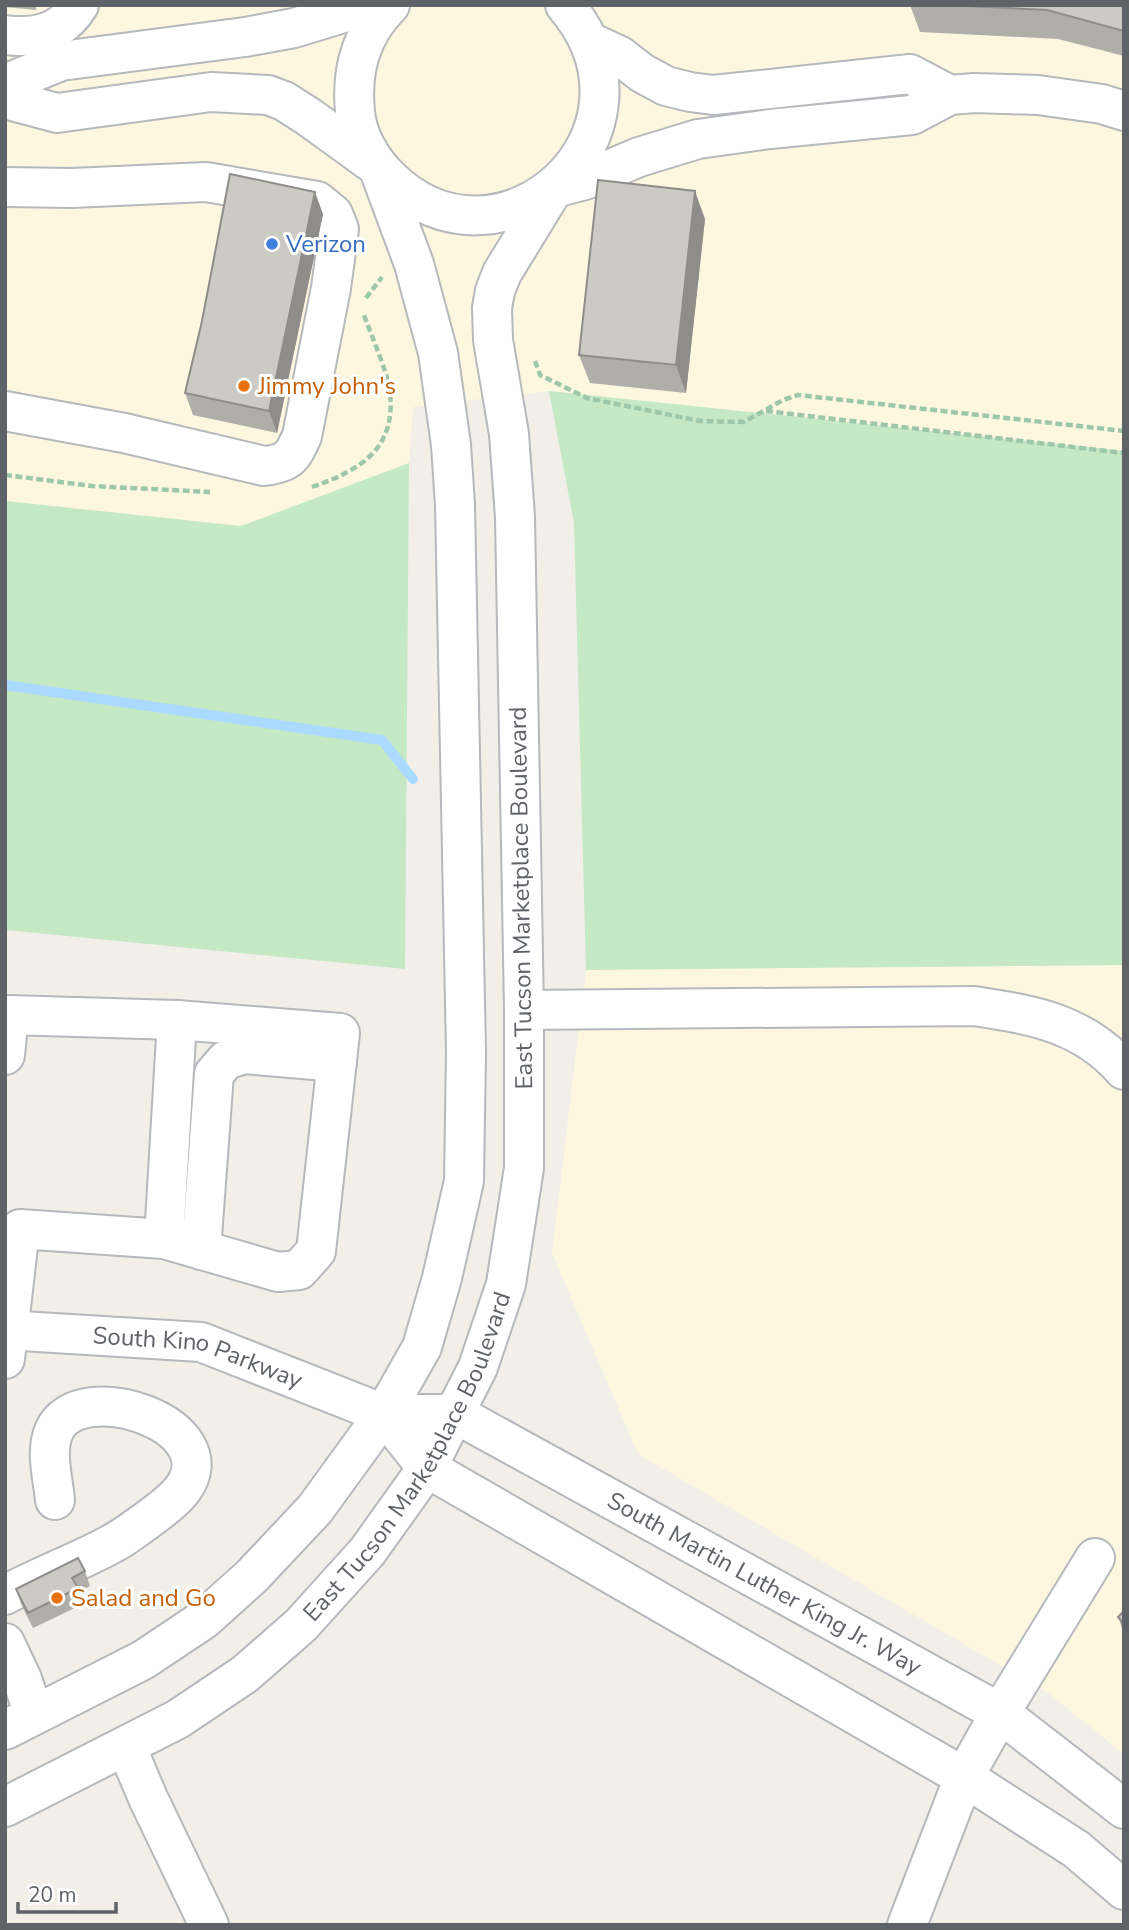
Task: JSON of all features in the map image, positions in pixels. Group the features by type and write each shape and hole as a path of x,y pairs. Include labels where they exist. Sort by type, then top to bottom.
{"street":[{"path":"5,35 35,37 60,26 79,5"},
{"path":"5,84 61,61 245,37 294,28 369,5"},
{"path":"378,167 364,144 355,118 355,64 365,39 379,16 390,5"},
{"path":"5,99 57,113 211,92 268,95 284,101 309,117 378,167 401,190 429,206 461,214 494,214 526,205 554,188 570,172 593,132 600,86 597,64 590,41 565,5"},
{"path":"590,41 620,56 654,79 690,92 713,95 910,74 950,95"},
{"path":"554,188 585,180 639,157 698,139 912,115 950,95 1038,95 1102,104 1124,111"},
{"name":"East Tucson Marketplace Boulevard","path":"20,1723 144,1660 203,1620 252,1576 315,1509 384,1415 422,1347 442,1279 464,1181 466,1052 455,505 444,393 428,313 414,264 378,167"},
{"path":"5,187 72,188 206,182 317,201 333,214 340,229 302,436 293,456 280,464 264,466 124,433 5,411"},
{"name":"East Tucson Marketplace Boulevard","path":"5,1807 178,1719 245,1674 301,1625 368,1552 427,1468 475,1377 506,1284 524,1168 524,1010 515,517 509,434 498,376 492,308 502,273 554,188"},
{"path":"524,1010 974,1006 1036,1016 1093,1041 1120,1060"},
{"path":"5,1055 9,1015 177,1020 340,1033 316,1251 299,1270 278,1272 164,1239 13,1228 6,1340"},
{"path":"164,1239 177,1020"},
{"path":"201,1250 214,1074 226,1060 244,1054 337,1062"},
{"name":"South Kino Parkway","path":"6,1340 201,1342 384,1415"},
{"path":"5,1595 116,1542 168,1505 184,1487 191,1468 188,1451 178,1434 168,1425 133,1409 87,1407 69,1413 54,1429 49,1447 55,1500"},
{"name":"South Martin Luther King Jr. Way","path":"384,1415 456,1414 1000,1713 1124,1809"},
{"path":"384,1415 427,1468 964,1777 1076,1849 1124,1889"},
{"path":"907,1925 964,1777 1095,1558"},
{"path":"5,1643 23,1679 20,1723"},
{"path":"126,1746 209,1925"}],"path":[{"path":"534,357 540,374 587,398 700,421 744,422 783,400 798,395 1124,431"},
{"path":"766,411 1124,453"}],"shaded area":[{"path":"5,5 1124,5 1124,451 549,391 413,407 409,463 241,526 5,501"},
{"path":"1124,965 1124,1754 1048,1693 638,1454 552,1253 586,970"}],"green space":[{"path":"549,391 1124,451 1124,965 586,970 574,523"},
{"path":"409,463 405,969 5,930 5,501 241,526"}],"building":[{"path":"946,5 1124,5 1124,31 1047,10"},
{"path":"230,174 315,192 269,411 185,393 202,321"},
{"path":"598,180 695,191 676,365 579,355"},
{"path":"78,1558 85,1571 72,1578 78,1588 28,1613 16,1589"},
{"path":"1124,1611 1124,1624 1118,1617"}],"waterway":[{"path":"5,685 382,740 413,779"}],"place":[{"name":"Verizon","path":"272,244"},
{"name":"Jimmy John's","path":"244,386"},
{"name":"Salad and Go","path":"57,1598"}]}
